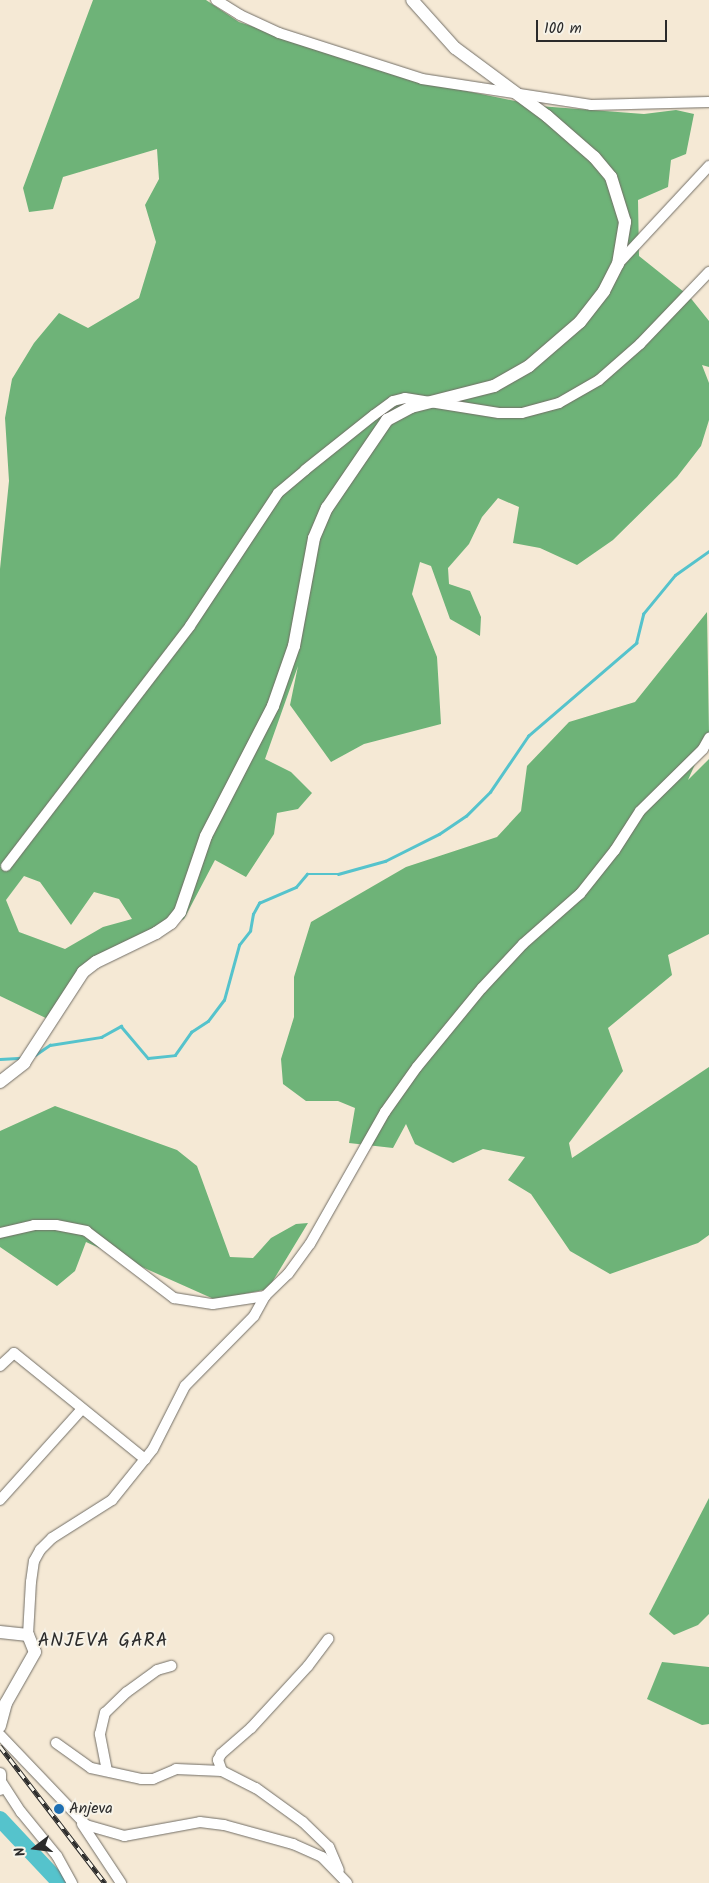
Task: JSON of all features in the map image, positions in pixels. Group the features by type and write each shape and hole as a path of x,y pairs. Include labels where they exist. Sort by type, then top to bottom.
{"street":[{"path":"216,0 240,15 279,33 414,77 591,105 709,102"},
{"path":"412,0 455,48 520,94 594,158 611,177 624,222 618,264"},
{"path":"0,1082 24,1063 67,1001 83,972 96,962 171,924 180,912 206,836 273,706 294,646 314,538 327,508 387,420 411,407 494,386 529,366 580,322 604,291 618,264 709,166"},
{"path":"6,866 190,626 278,493 393,402 405,398 522,414 559,403 599,380 640,344 709,272"},
{"path":"0,1726 10,1697 33,1660 35,1652 28,1634 34,1561 40,1550 52,1538 112,1500 145,1459 185,1386 254,1316 265,1296 288,1274 310,1244 386,1112 417,1067 482,988 517,950 580,894 615,850 640,811 703,749 709,738"},
{"path":"0,1233 34,1226 56,1225 86,1232 174,1298 213,1304 265,1296"},
{"path":"0,1366 14,1352 81,1410 145,1459"},
{"path":"0,1500 81,1410"},
{"path":"0,1632 28,1634"},
{"path":"222,1771 218,1760 221,1754 250,1728 308,1666 328,1639"},
{"path":"107,1771 100,1734 105,1713 126,1692 157,1670 171,1666"},
{"path":"0,1735 51,1786 82,1824 122,1883"},
{"path":"56,1743 91,1768 154,1779 176,1769 222,1771 256,1788 303,1822 329,1847 340,1873 347,1883"},
{"path":"1,1782 21,1812 57,1856 72,1883"},
{"path":"82,1824 124,1836 200,1822 224,1825 293,1844 322,1857 340,1873"}],"green space":[{"path":"93,0 206,0 239,22 423,82 539,106 644,114 676,110 694,114 686,154 671,160 668,187 638,200 639,256 689,296 709,321 709,367 702,365 709,383 709,420 701,446 677,477 613,540 577,565 540,548 513,543 519,507 498,498 482,517 469,544 448,568 449,584 470,591 481,617 480,636 450,619 431,566 420,562 412,594 437,657 441,724 364,744 331,762 290,705 298,666 265,759 291,772 312,793 298,809 277,813 274,834 246,877 215,860 184,919 96,962 52,1021 0,996 0,569 9,481 5,418 12,379 34,343 59,313 88,328 139,298 156,242 145,205 159,179 157,149 63,177 53,209 29,212 23,188","holes":["24,876 40,882 71,925 94,892 119,899 132,919 103,927 65,949 19,932 6,900"]},
{"path":"707,612 709,733 688,780 709,759 709,934 668,955 672,975 608,1028 623,1071 569,1143 572,1158 709,1067 709,1235 698,1243 610,1274 570,1251 531,1194 508,1180 525,1157 483,1149 453,1163 415,1144 406,1124 393,1148 349,1143 355,1108 338,1101 306,1101 283,1084 281,1059 294,1017 294,977 311,922 406,867 497,837 521,811 527,766 569,722 635,702"},
{"path":"55,1106 177,1150 197,1166 230,1257 253,1258 271,1238 296,1224 308,1223 268,1289 216,1300 86,1242 75,1271 57,1286 0,1247 0,1131"},
{"path":"709,1498 709,1614 698,1625 674,1635 649,1614"},
{"path":"662,1662 709,1667 709,1724 702,1725 647,1699"}],"waterway":[{"path":"35,1055 50,1045 101,1037 121,1026 148,1058 175,1055 191,1032 208,1021 224,1000 239,945 250,931 253,914 259,903 296,887 307,874 338,874 385,861 439,834 466,816 490,792 528,736 636,643 643,614 675,575 709,551"},
{"path":"0,1059 22,1058"},
{"path":"0,1819 60,1883"}],"railway":[{"path":"0,1746 105,1883"}],"place":[{"name":"Anjeva","path":"59,1809"}],"district":[{"name":"ANJEVA GARA","path":"103,1642"}]}
